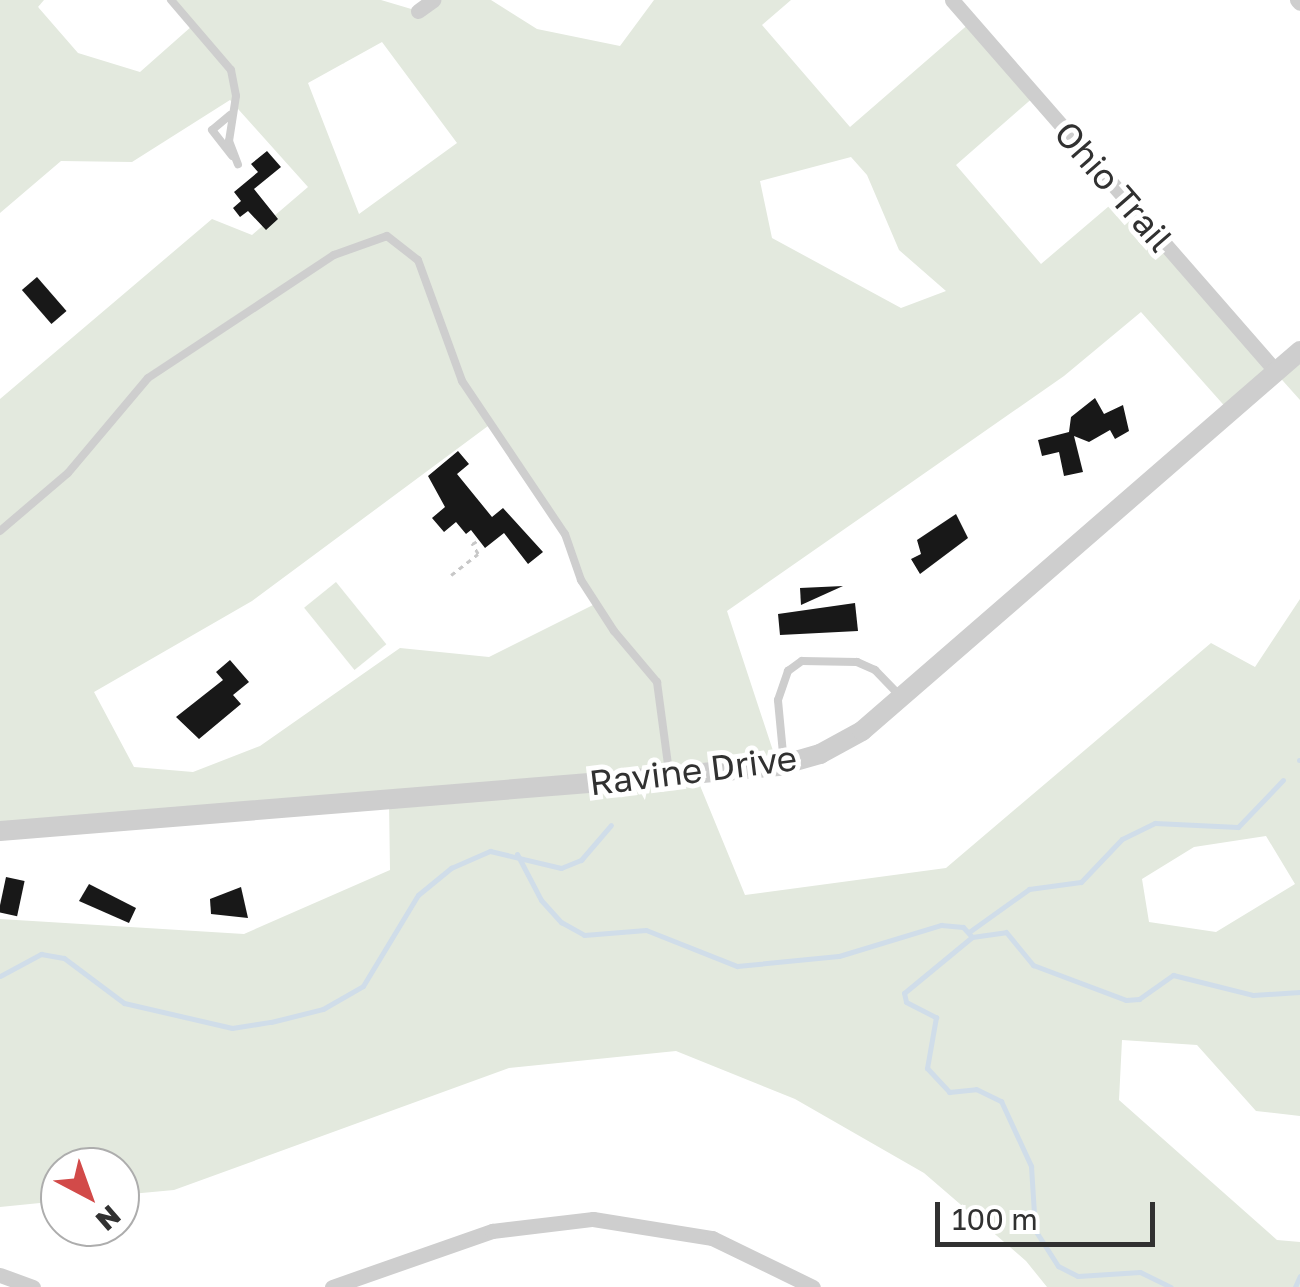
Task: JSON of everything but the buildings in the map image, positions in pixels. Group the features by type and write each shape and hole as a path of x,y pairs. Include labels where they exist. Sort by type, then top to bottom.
{"street":[{"path":"418,11 432,0"},
{"name":"Ohio Trail","path":"952,0 1276,371"},
{"name":"Ravine Drive","path":"0,830 784,764 847,741 1300,351"},
{"path":"332,1287 492,1232 592,1219 712,1238 813,1287"},
{"path":"0,1275 33,1287"}],"lane":[{"path":"170,0 230,70 232,114 229,141 238,164 212,130 232,114"},
{"path":"0,531 68,473 148,378 334,254 387,236 418,260 462,382 544,501 588,592 657,682 670,772"},
{"path":"784,764 778,700 788,671 802,661 857,662 875,670 901,697"}],"path":[{"path":"451,575 478,554 472,544 478,540"}],"shaded area":[{"path":"0,0 44,0 38,7 78,53 140,72 192,26 171,0 381,0 418,11 433,0 491,0 537,29 620,46 654,0 791,0 762,25 850,127 971,22 1035,96 956,165 1041,264 1122,195 1275,371 1300,351 1300,400 1275,372 1229,411 1141,312 1064,376 727,611 778,766 694,771 745,895 946,868 1211,643 1255,667 1300,599 1300,1116 1256,1111 1197,1045 1122,1040 1119,1100 1277,1240 1300,1242 1300,1287 1047,1287 1026,1261 924,1173 795,1099 676,1051 509,1068 174,1190 140,1193 140,1147 40,1147 40,1203 0,1207 0,919 244,934 390,870 389,801 0,831 0,399 212,219 252,235 308,187 230,100 132,162 61,161 0,213","holes":["382,42 457,143 359,214 308,83","851,157 867,175 899,250 946,291 901,308 772,238 760,181","488,426 565,534 595,604 489,657 400,648 260,746 193,772 134,767 94,692 252,601","1266,836 1295,884 1216,932 1149,922 1142,879 1194,847"]},
{"path":"336,582 386,644 354,670 304,608"}],"waterway":[{"path":"969,932 1029,889 1081,882 1122,839 1155,823 1238,827 1283,780"},
{"path":"0,976 41,954 64,958 124,1003 232,1028 271,1022 323,1009 363,986 418,895 451,868 490,851 561,868 581,860 611,825"},
{"path":"517,854 541,900 561,922 584,935 646,930 737,966 839,956 941,925 963,927 972,937 1006,932 1033,965 1126,1000 1139,999 1173,975 1253,995 1300,992"},
{"path":"972,937 904,993 906,1002 936,1017 927,1068 949,1092 976,1089 1001,1101 1031,1166 1035,1230 1058,1266 1078,1276 1140,1272 1171,1287"},
{"path":"1295,1287 1300,1276"}]}
